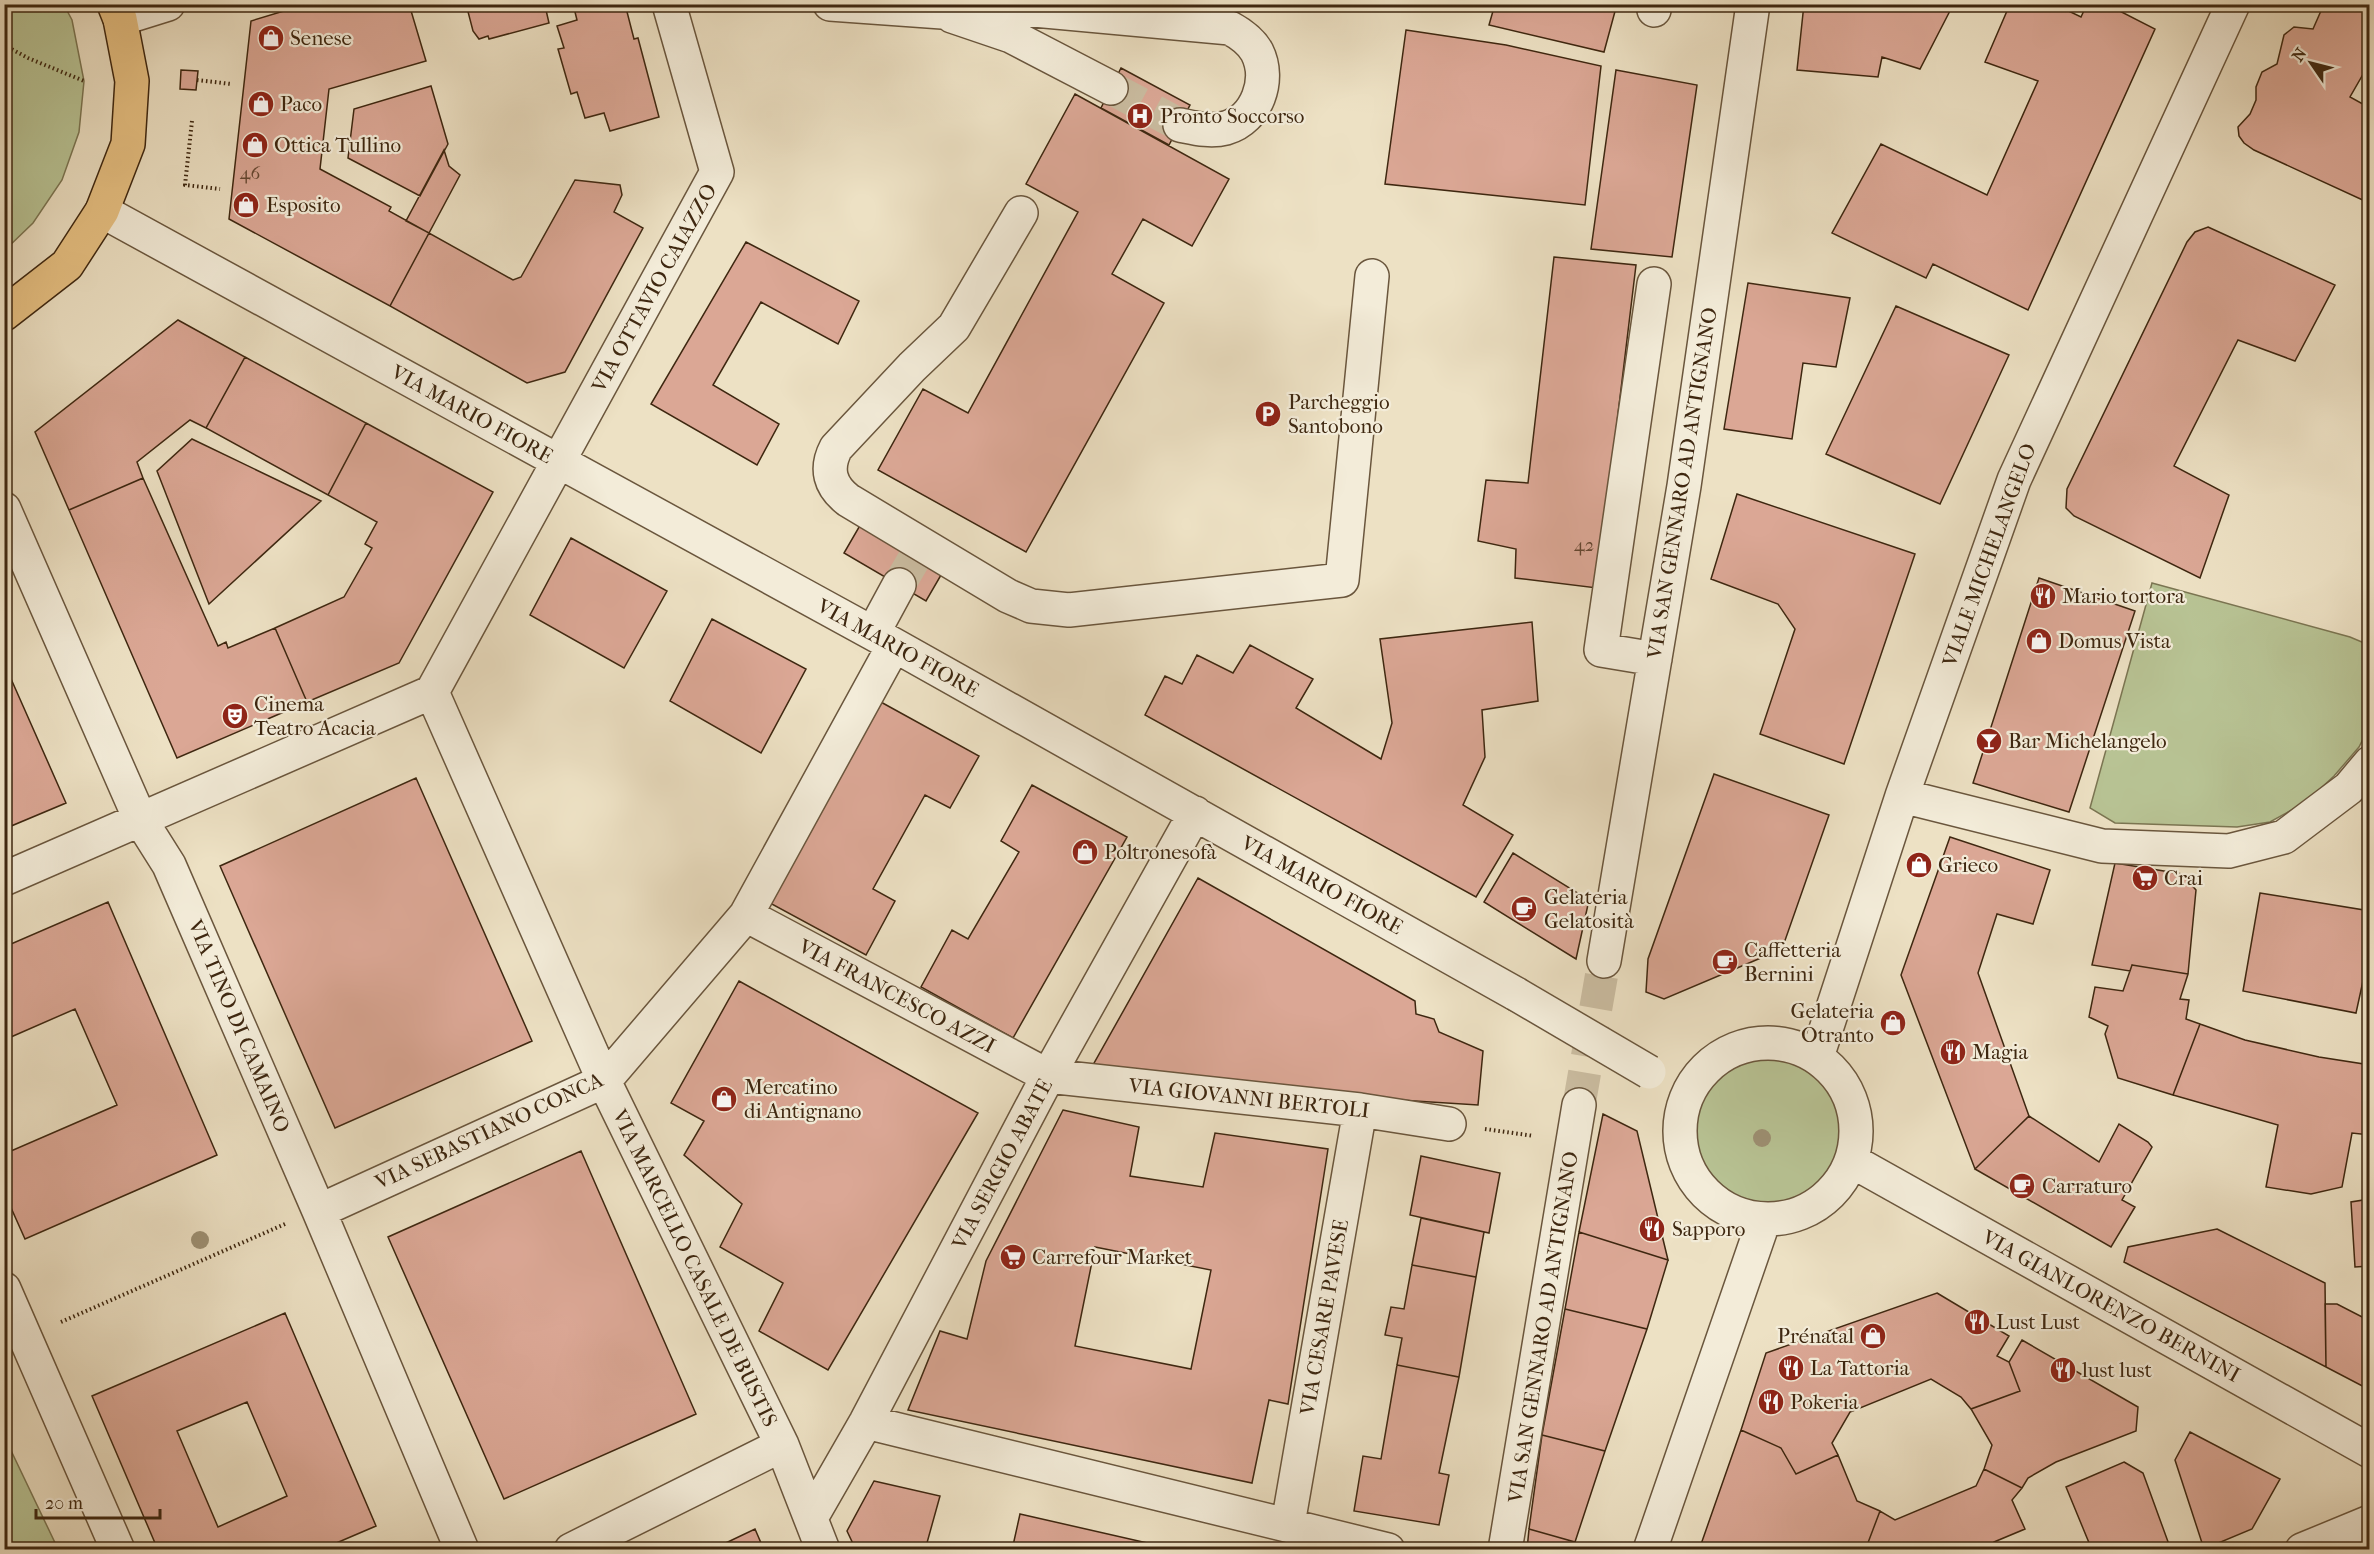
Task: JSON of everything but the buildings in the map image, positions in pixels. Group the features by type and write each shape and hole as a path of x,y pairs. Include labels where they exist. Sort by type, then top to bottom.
{"main road":[{"path":"4,314 67,265 102,211 128,144 132,81 117,12"}],"street":[{"path":"117,12 168,4"},
{"name":"VIA OTTAVIO CAIAZZO","path":"432,692 717,172 669,4"},
{"path":"830,4 942,12 988,6 1230,28 1245,37 1257,52 1263,69 1262,87 1255,105 1244,118 1227,127 1209,131 1180,125"},
{"name":"VIA SAN GENNARO AD ANTIGNANO","path":"1604,961 1684,486 1753,4"},
{"name":"VIALE MICHELANGELO","path":"1817,1057 1902,796 2014,480 2233,4"},
{"path":"942,12 1011,36 1111,88"},
{"name":"VIA MARIO FIORE","path":"102,211 883,639 1195,813 1516,994 1687,1095"},
{"path":"1021,213 954,327 836,448 830,459 829,471 838,493 1008,596 1032,606 1069,610 1342,580 1372,276"},
{"path":"1654,284 1601,650 1655,659"},
{"name":"VIA TINO DI CAMAINO","path":"4,509 140,819 169,865 319,1211 462,1550"},
{"name":"VIA SEBASTIANO CONCA","path":"319,1211 604,1081 746,915 883,639 899,585"},
{"path":"4,879 432,692"},
{"name":"VIA MARCELLO CASALE DE BUSTIS","path":"432,692 604,1081 782,1445 812,1516 823,1550"},
{"path":"1902,796 2102,846 2229,851 2284,837 2349,788 2370,763"},
{"name":"VIA SERGIO ABATE","path":"812,1516 866,1422 1048,1076 1195,813"},
{"name":"VIA FRANCESCO AZZI","path":"746,915 1048,1076"},
{"path":"1758,1042 1789,1045 1817,1057 1839,1078 1853,1106 1857,1133 1852,1161 1838,1185 1818,1205 1792,1217 1764,1220 1737,1215 1712,1201 1694,1180 1682,1155 1679,1124 1687,1095 1704,1069 1729,1052 1758,1042"},
{"name":"VIA GIOVANNI BERTOLI","path":"1048,1076 1360,1110 1449,1124"},
{"name":"VIA SAN GENNARO AD ANTIGNANO","path":"1505,1550 1579,1105"},
{"name":"VIA CESARE PAVESE","path":"1288,1524 1360,1110"},
{"name":"VIA GIANLORENZO BERNINI","path":"1852,1161 2370,1451"},
{"path":"1650,1550 1764,1220"},
{"path":"4,1289 118,1550"},
{"path":"866,1422 1388,1550"},
{"path":"571,1550 782,1445"},
{"path":"2302,1550 2370,1522"}],"path":[{"path":"4,45 28,58 84,81"},
{"path":"197,80 231,84"},
{"path":"192,121 185,185 220,189"},
{"path":"1449,1124 1574,1142"},
{"path":"26,1338 319,1211"}],"green space":[{"path":"5,4 64,5 72,20 84,81 79,132 62,180 33,223 5,250"},
{"path":"2152,583 2350,637 2369,645 2369,727 2359,747 2334,776 2306,802 2270,822 2237,827 2115,823 2090,808"},
{"path":"1767,1059 1795,1065 1818,1081 1834,1104 1840,1132 1834,1160 1818,1183 1795,1199 1767,1205 1739,1199 1716,1183 1700,1160 1694,1132 1700,1104 1716,1081 1739,1065"},
{"path":"5,1438 58,1549 5,1549"}],"tunnel":[{"path":"1111,88 1180,125"},
{"path":"899,585 921,547"},
{"path":"1579,1105 1604,961"}],"place":[{"name":"Senese","path":"271,38"},
{"name":"Paco","path":"261,104"},
{"name":"Pronto Soccorso","path":"1140,116"},
{"name":"Ottica Tullino","path":"255,145"},
{"name":"Esposito","path":"246,205"},
{"name":"Parcheggio Santobono","path":"1268,414"},
{"name":"Mario tortora","path":"2043,596"},
{"name":"Domus Vista","path":"2039,641"},
{"name":"Cinema Teatro Acacia","path":"235,716"},
{"name":"Bar Michelangelo","path":"1989,741"},
{"name":"Poltronesofà","path":"1085,852"},
{"name":"Grieco","path":"1919,865"},
{"name":"Crai","path":"2145,878"},
{"name":"Gelateria Gelatosità","path":"1524,909"},
{"name":"Caffetteria Bernini","path":"1725,962"},
{"name":"Gelateria Otranto","path":"1893,1023"},
{"name":"Magia","path":"1953,1052"},
{"name":"Mercatino di Antignano","path":"724,1099"},
{"name":"Carraturo","path":"2022,1186"},
{"name":"Sapporo","path":"1652,1229"},
{"name":"Carrefour Market","path":"1013,1257"},
{"name":"Lust Lust","path":"1977,1322"},
{"name":"Prénatal","path":"1873,1336"},
{"name":"La Tattoria","path":"1791,1368"},
{"name":"lust lust","path":"2063,1370"},
{"name":"Pokeria","path":"1771,1402"}]}
